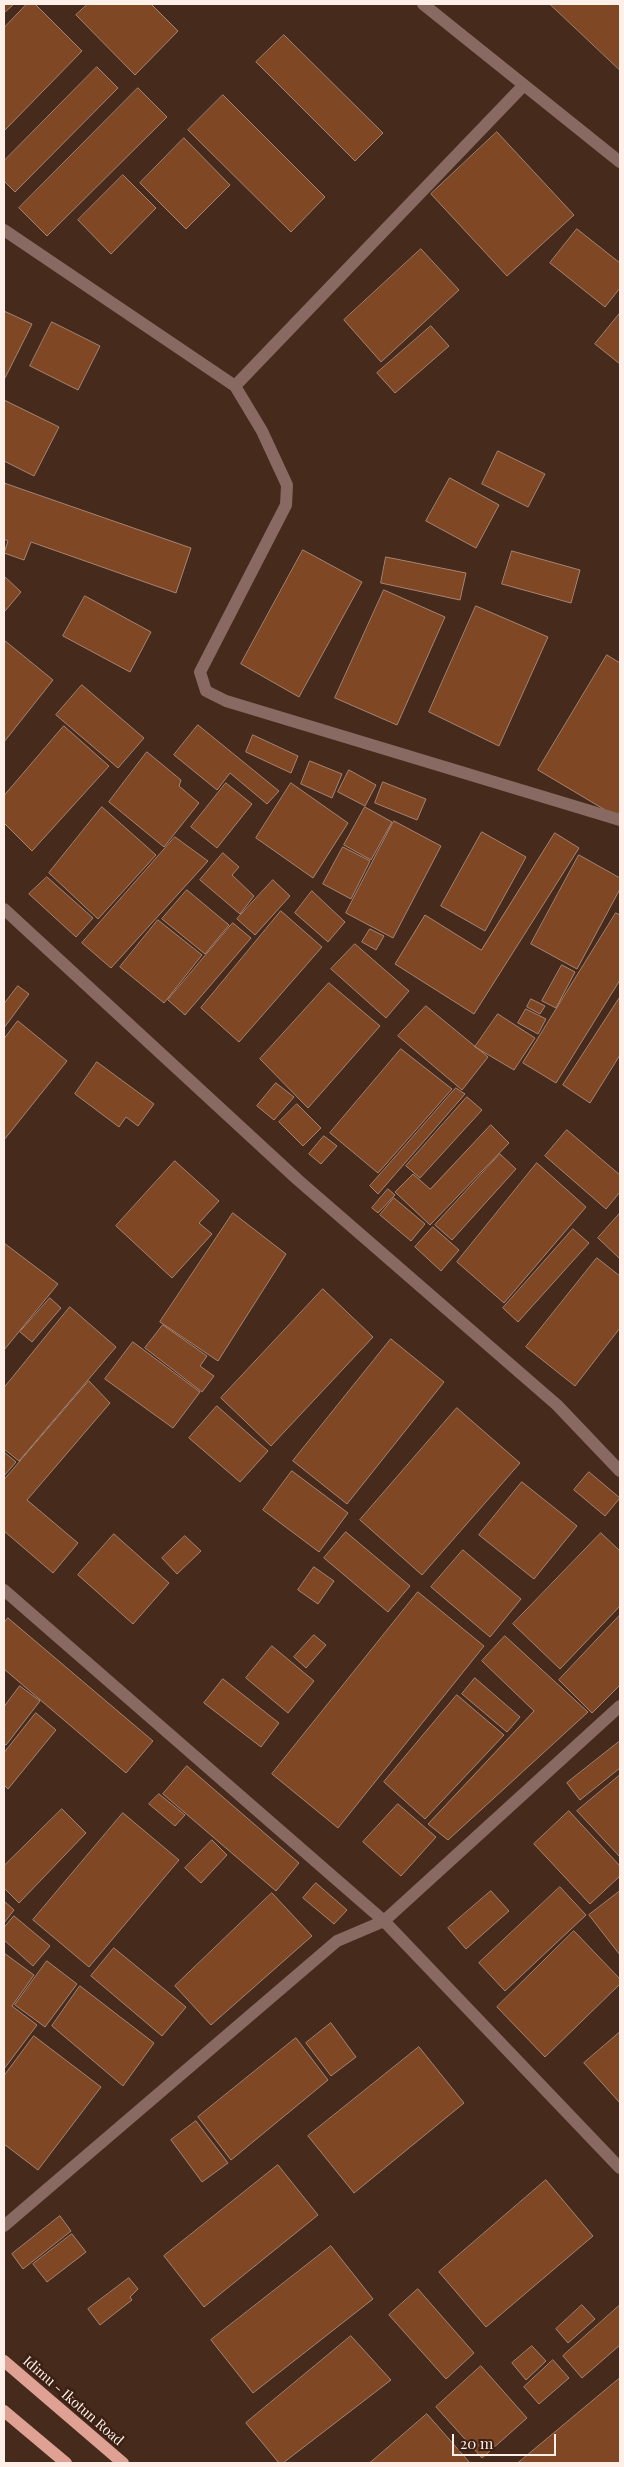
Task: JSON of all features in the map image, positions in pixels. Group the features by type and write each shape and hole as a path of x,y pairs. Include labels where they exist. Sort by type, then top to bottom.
{"main road":[{"name":"Idimu - Ikotun Road","path":"6,2367 123,2463"},
{"path":"4,2411 66,2463"}],"street":[{"path":"422,4 620,162"},
{"path":"235,386 523,86"},
{"path":"4,230 235,386 262,431 287,485 286,505 200,672 206,691 226,701 620,820"},
{"path":"4,909 298,1180 557,1405 620,1471"},
{"path":"4,1590 384,1921 620,2168"},
{"path":"4,2226 337,1942 384,1921 620,1706"}],"building":[{"path":"4,4 14,4 4,13"},
{"path":"27,4 35,4 82,51 4,131 4,28"},
{"path":"88,4 151,4 178,31 135,75 76,15"},
{"path":"550,4 620,4 620,70"},
{"path":"284,35 383,133 355,161 256,62"},
{"path":"97,67 118,88 15,192 4,181 4,161"},
{"path":"138,88 167,117 47,236 19,208"},
{"path":"223,95 325,197 291,232 188,130"},
{"path":"497,132 574,215 507,276 431,194"},
{"path":"184,138 230,185 186,229 140,183"},
{"path":"123,175 156,208 111,254 78,220"},
{"path":"577,229 620,263 620,288 605,307 550,263"},
{"path":"421,249 459,290 381,362 344,320"},
{"path":"4,311 32,324 5,378 4,377"},
{"path":"620,313 620,364 595,344"},
{"path":"52,322 100,346 78,390 30,366"},
{"path":"431,326 449,346 395,393 377,373"},
{"path":"4,400 59,427 34,476 4,461"},
{"path":"498,451 545,474 528,507 482,484"},
{"path":"450,478 499,505 476,548 426,521"},
{"path":"4,483 191,548 176,593 31,542 24,560 4,553 8,541 4,539"},
{"path":"303,550 362,582 299,697 241,664"},
{"path":"512,551 580,570 571,603 502,584"},
{"path":"386,557 466,573 460,600 381,583"},
{"path":"4,576 21,592 5,611 4,610"},
{"path":"384,590 445,617 397,725 335,698"},
{"path":"85,596 151,632 130,672 63,636"},
{"path":"476,606 548,637 499,746 429,712"},
{"path":"4,640 53,680 4,742"},
{"path":"607,655 620,663 620,811 617,817 538,770"},
{"path":"82,685 144,738 118,768 56,715"},
{"path":"198,725 279,791 267,804 230,773 217,790 174,755"},
{"path":"64,726 109,766 32,851 4,823 4,796"},
{"path":"253,735 298,756 291,773 246,752"},
{"path":"147,752 181,780 179,786 199,803 164,847 109,802"},
{"path":"310,761 342,774 332,798 301,784"},
{"path":"349,770 376,785 365,806 338,792"},
{"path":"383,782 426,799 417,820 375,803"},
{"path":"226,783 252,804 217,848 191,827"},
{"path":"291,783 348,823 313,878 256,838"},
{"path":"102,807 156,855 98,919 49,873"},
{"path":"365,807 392,822 371,860 344,845"},
{"path":"394,821 441,846 393,938 346,913"},
{"path":"482,832 526,857 485,931 441,906"},
{"path":"555,833 579,848 474,1014 395,964 425,915 481,950"},
{"path":"175,837 208,861 111,968 82,943"},
{"path":"343,847 370,861 351,899 323,884"},
{"path":"223,853 239,867 232,875 254,896 240,914 200,880"},
{"path":"579,855 620,878 620,889 577,969 531,944"},
{"path":"47,877 93,918 76,937 29,894"},
{"path":"273,880 290,896 255,935 237,919"},
{"path":"187,890 229,925 205,954 162,919"},
{"path":"312,891 345,922 328,942 295,913"},
{"path":"281,911 322,947 239,1042 201,1008"},
{"path":"616,913 620,915 620,980 556,1083 523,1063"},
{"path":"158,920 202,955 164,1003 120,967"},
{"path":"233,923 251,938 185,1015 168,1000"},
{"path":"370,929 384,936 376,950 362,942"},
{"path":"355,944 409,991 386,1018 331,969"},
{"path":"562,965 575,972 556,1008 542,1001"},
{"path":"329,983 380,1026 308,1108 260,1059"},
{"path":"18,986 29,994 4,1028 4,1004"},
{"path":"620,997 620,1055 590,1103 563,1085"},
{"path":"531,999 545,1006 540,1014 527,1007"},
{"path":"426,1006 488,1057 462,1090 398,1036"},
{"path":"526,1009 546,1019 538,1034 518,1023"},
{"path":"498,1014 535,1038 514,1070 475,1047"},
{"path":"18,1021 67,1061 4,1140 4,1039"},
{"path":"401,1049 452,1089 378,1173 330,1133"},
{"path":"97,1062 154,1104 138,1126 126,1117 119,1127 75,1094"},
{"path":"276,1083 294,1097 274,1120 257,1106"},
{"path":"456,1088 465,1094 378,1194 370,1186"},
{"path":"467,1097 482,1110 420,1178 406,1166"},
{"path":"297,1104 321,1128 303,1146 279,1122"},
{"path":"491,1125 509,1143 430,1225 395,1192 413,1174 430,1189"},
{"path":"567,1130 620,1175 620,1192 606,1209 545,1156"},
{"path":"324,1136 337,1146 321,1164 309,1154"},
{"path":"500,1154 516,1169 452,1240 435,1225"},
{"path":"175,1161 219,1201 199,1223 212,1234 172,1278 116,1226"},
{"path":"537,1163 586,1207 504,1303 457,1262"},
{"path":"388,1189 395,1195 378,1213 372,1208"},
{"path":"394,1198 425,1224 411,1241 380,1215"},
{"path":"233,1213 286,1254 218,1361 160,1322"},
{"path":"620,1213 620,1259 598,1238"},
{"path":"433,1227 459,1250 441,1271 415,1247"},
{"path":"573,1229 589,1243 518,1322 503,1308"},
{"path":"4,1243 58,1284 4,1350"},
{"path":"597,1258 620,1276 620,1328 575,1386 526,1347"},
{"path":"323,1289 373,1337 271,1446 221,1398"},
{"path":"50,1298 61,1308 32,1342 20,1332"},
{"path":"70,1307 116,1347 19,1461 4,1449 4,1388"},
{"path":"163,1325 207,1356 200,1366 214,1376 202,1392 145,1348"},
{"path":"391,1339 444,1382 347,1504 293,1461"},
{"path":"133,1342 200,1392 173,1428 105,1379"},
{"path":"89,1381 110,1403 27,1500 78,1543 53,1573 4,1531 4,1480"},
{"path":"217,1406 268,1451 240,1482 189,1438"},
{"path":"457,1408 520,1463 422,1575 360,1520"},
{"path":"4,1452 16,1462 4,1476"},
{"path":"292,1471 348,1513 319,1552 263,1510"},
{"path":"589,1472 620,1498 605,1516 574,1490"},
{"path":"522,1482 577,1526 534,1579 479,1535"},
{"path":"346,1532 410,1586 388,1612 324,1558"},
{"path":"601,1533 620,1551 620,1606 560,1669 513,1624"},
{"path":"114,1534 169,1583 133,1624 78,1575"},
{"path":"185,1536 201,1551 177,1574 162,1558"},
{"path":"463,1550 521,1599 490,1637 431,1587"},
{"path":"314,1567 334,1581 318,1604 298,1590"},
{"path":"418,1592 484,1646 338,1828 272,1774"},
{"path":"620,1615 620,1685 592,1713 559,1680"},
{"path":"8,1618 153,1741 126,1773 4,1669 4,1623"},
{"path":"314,1635 326,1645 306,1668 294,1657"},
{"path":"505,1636 588,1712 448,1840 428,1824 534,1711 482,1661"},
{"path":"272,1646 314,1681 288,1713 246,1678"},
{"path":"475,1678 520,1717 507,1732 462,1694"},
{"path":"223,1679 279,1723 261,1747 204,1703"},
{"path":"20,1686 40,1701 6,1745 4,1743 4,1707"},
{"path":"457,1695 504,1735 425,1819 384,1782"},
{"path":"36,1713 56,1730 8,1789 4,1785 4,1753"},
{"path":"620,1741 620,1768 580,1800 567,1783"},
{"path":"187,1766 299,1863 276,1891 163,1794"},
{"path":"620,1775 620,1857 577,1811"},
{"path":"159,1794 185,1815 175,1826 149,1804"},
{"path":"398,1804 436,1837 401,1876 363,1842"},
{"path":"62,1809 86,1833 19,1903 4,1888 4,1866"},
{"path":"569,1811 620,1866 620,1876 590,1904 534,1844"},
{"path":"123,1813 179,1860 89,1967 33,1920"},
{"path":"212,1840 227,1855 201,1883 185,1868"},
{"path":"316,1883 347,1910 334,1924 303,1898"},
{"path":"560,1887 586,1915 505,1991 479,1963"},
{"path":"491,1891 509,1911 466,1949 448,1928"},
{"path":"620,1891 620,1955 589,1915"},
{"path":"272,1893 312,1936 211,2025 175,1986"},
{"path":"4,1901 14,1910 4,1923"},
{"path":"14,1916 50,1946 33,1966 4,1940 4,1928"},
{"path":"574,1931 620,1979 620,1984 545,2057 497,2007"},
{"path":"114,1948 186,2007 162,2036 91,1976"},
{"path":"4,1953 34,1975 12,2006 37,2025 4,2069"},
{"path":"47,1961 77,1984 45,2027 15,2005"},
{"path":"80,1986 154,2043 123,2086 52,2026"},
{"path":"331,2023 356,2057 331,2076 306,2043"},
{"path":"620,2032 620,2103 584,2063"},
{"path":"34,2036 101,2087 38,2170 4,2144 4,2076"},
{"path":"296,2038 328,2080 231,2160 198,2117"},
{"path":"419,2047 464,2103 354,2193 308,2136"},
{"path":"196,2121 228,2163 202,2182 171,2140"},
{"path":"278,2165 318,2215 204,2307 164,2256"},
{"path":"546,2180 593,2236 486,2327 439,2272"},
{"path":"60,2216 71,2231 23,2269 12,2254"},
{"path":"72,2234 86,2252 47,2282 33,2264"},
{"path":"331,2246 373,2299 253,2393 211,2340"},
{"path":"129,2278 138,2289 130,2297 132,2300 100,2325 88,2309"},
{"path":"418,2289 474,2353 446,2379 389,2315"},
{"path":"582,2305 595,2319 568,2343 556,2329"},
{"path":"620,2305 620,2345 582,2378 563,2356"},
{"path":"351,2336 391,2380 283,2463 279,2463 246,2423"},
{"path":"532,2346 546,2361 526,2380 512,2363"},
{"path":"553,2360 569,2378 539,2404 524,2387"},
{"path":"481,2366 527,2418 482,2458 436,2407"},
{"path":"620,2378 620,2463 518,2463"},
{"path":"427,2414 470,2463 370,2463"}]}
